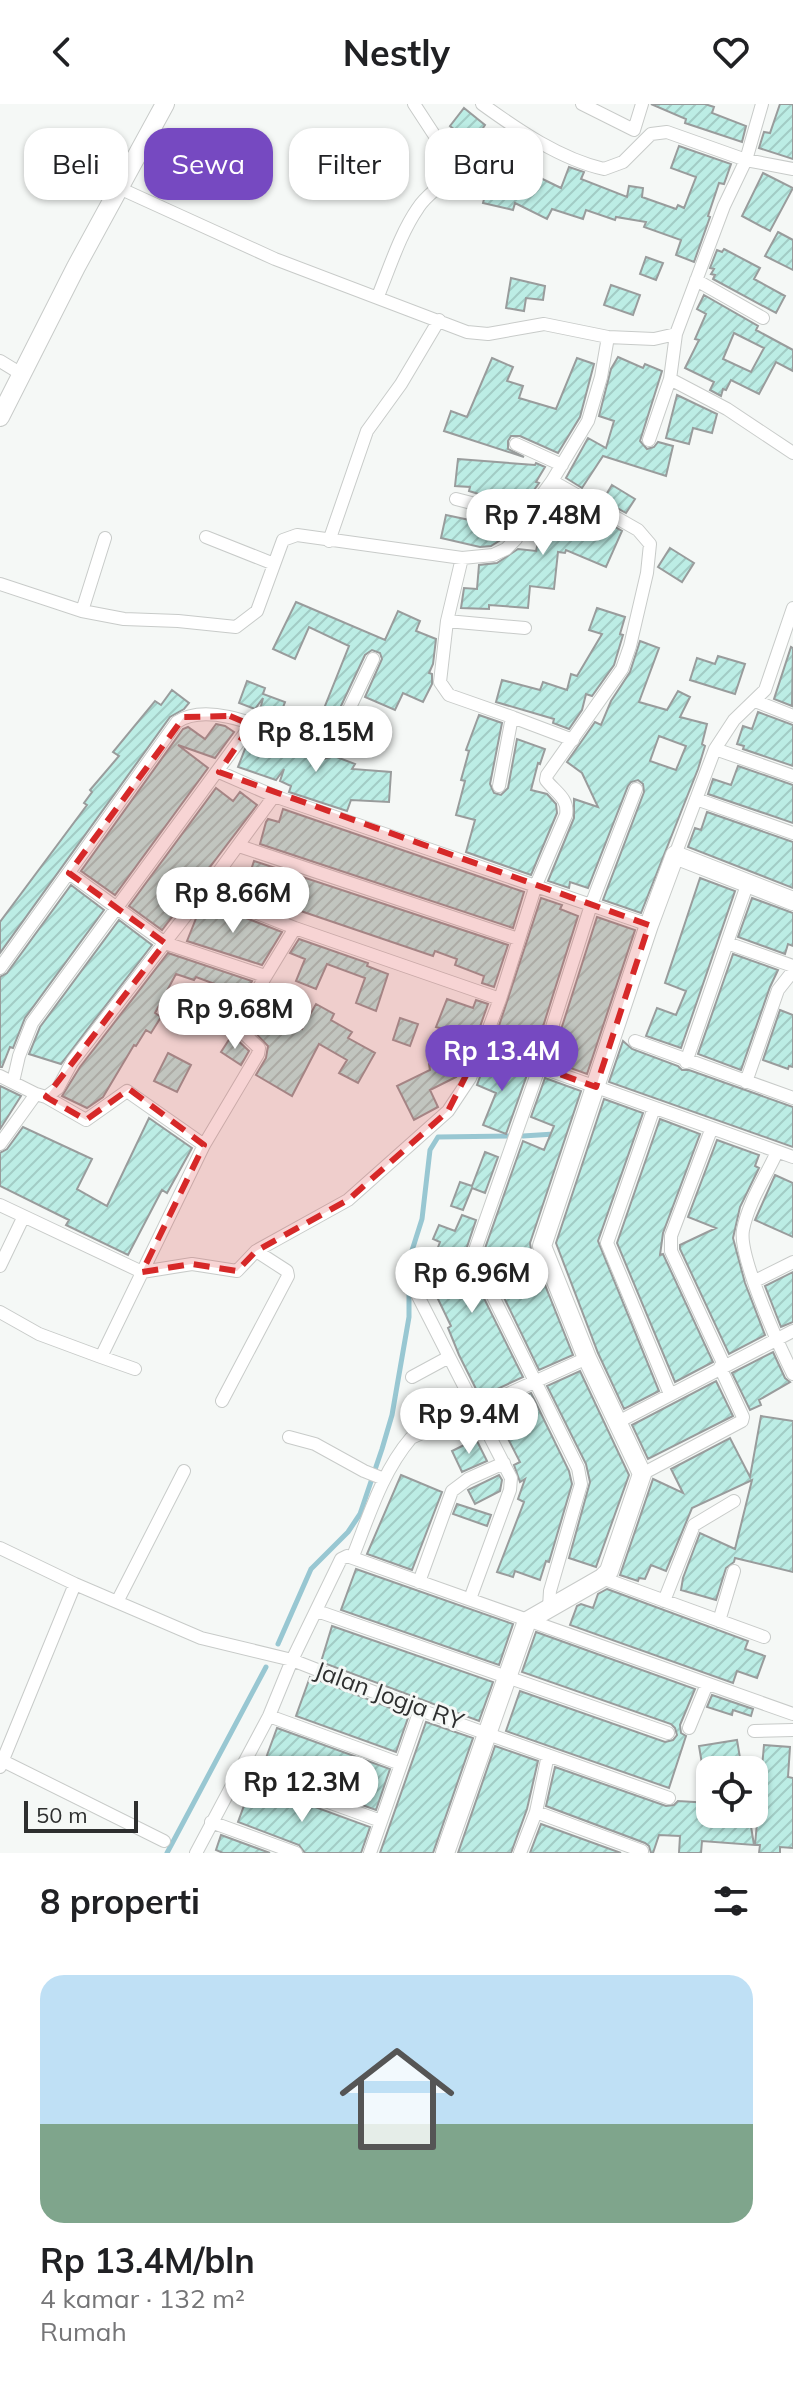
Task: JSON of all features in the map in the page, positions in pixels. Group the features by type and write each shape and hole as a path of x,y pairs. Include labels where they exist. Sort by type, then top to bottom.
{"street":[{"path":"128,172 165,104"},
{"path":"378,296 418,206 453,171 448,156 414,104"},
{"path":"482,104 519,130 593,167 604,169 623,162 651,134 667,132 746,160 793,169"},
{"path":"582,104 634,130 642,104"},
{"path":"649,440 670,379 676,334 724,206 746,160 762,104"},
{"path":"128,192 275,259 467,332 488,334 544,324 608,337 654,339 676,334"},
{"path":"0,417 112,200"},
{"path":"696,280 763,318"},
{"path":"329,541 367,431 401,384 439,320"},
{"path":"0,584 82,611 124,619 236,627 257,611 283,540 297,535 462,558 493,555 506,549 516,539 526,517 588,421 596,401 608,337"},
{"path":"0,361 23,375"},
{"path":"670,379 727,409 793,453"},
{"path":"516,444 562,465"},
{"path":"0,1205 142,1272 192,1264 237,1271 256,1251 348,1200 448,1111 470,1078 500,999 536,885 567,807 564,799 546,780 547,775 622,669 647,573 650,544 638,530 552,481"},
{"path":"456,499 526,517"},
{"path":"206,537 274,564"},
{"path":"82,611 105,538"},
{"path":"462,558 447,621 440,670 443,688 449,695 573,740"},
{"path":"445,1853 527,1621 602,1578 613,1564 642,1474 587,1358 542,1246 649,925 715,749 734,720 765,690 793,608"},
{"path":"447,621 525,628"},
{"path":"0,968 177,722 194,714 230,716 327,750 373,659"},
{"path":"755,701 793,716"},
{"path":"499,786 512,717"},
{"path":"13,1082 32,1023 251,725"},
{"path":"715,749 793,776"},
{"path":"219,772 274,796 649,925"},
{"path":"549,1607 550,1591 581,1484 578,1468 474,1253 539,1068 591,905 636,789"},
{"path":"0,1144 41,1096 58,1088 72,1062 274,796"},
{"path":"696,799 793,833"},
{"path":"239,846 518,939"},
{"path":"675,855 793,901"},
{"path":"69,873 165,943 265,976"},
{"path":"686,1062 747,885"},
{"path":"204,892 295,928 500,999"},
{"path":"101,1357 204,1145 258,1054 256,1044 237,1027 242,1011 295,928"},
{"path":"727,943 793,968 778,990 746,1082"},
{"path":"450,1035 793,1157"},
{"path":"635,1041 686,1062 793,1098"},
{"path":"0,1076 86,1120 127,1091 204,1145"},
{"path":"654,1108 607,1243 670,1394"},
{"path":"642,1474 742,1421 743,1417 671,1251 671,1236 711,1130"},
{"path":"777,1152 746,1218 742,1245 775,1338 793,1374"},
{"path":"0,1266 23,1218"},
{"path":"222,1401 288,1276 287,1271 256,1251"},
{"path":"755,1281 793,1262"},
{"path":"416,1292 511,1478 510,1490 470,1599"},
{"path":"0,1312 39,1334 135,1369"},
{"path":"618,1422 793,1331"},
{"path":"412,1377 449,1357"},
{"path":"353,1556 382,1478 411,1438 587,1358"},
{"path":"289,1437 339,1455 382,1478"},
{"path":"419,1582 452,1491 468,1479 504,1463"},
{"path":"117,1602 184,1471"},
{"path":"664,1601 694,1525 734,1501"},
{"name":"Jalan Jogja RY","path":"0,1548 201,1638 292,1660 420,1710 669,1798"},
{"path":"196,1853 269,1716 292,1660 341,1559 353,1556 793,1714"},
{"path":"719,1621 734,1571"},
{"path":"602,1578 764,1637"},
{"path":"75,1584 1,1764 164,1841"},
{"path":"317,1611 668,1733"},
{"path":"689,1728 707,1684"},
{"path":"370,1853 420,1710"},
{"path":"269,1716 401,1764"},
{"path":"754,1731 793,1730"},
{"path":"520,1853 536,1812 548,1755"},
{"path":"239,1770 381,1821"},
{"path":"536,1812 642,1851"},
{"path":"211,1822 296,1853"}],"highlighted area":[{"path":"230,716 251,725 219,772 649,925 596,1087 481,1046 448,1111 415,1142 348,1200 256,1251 237,1271 192,1264 142,1272 204,1145 129,1089 86,1120 46,1097 165,943 69,873 184,717"}],"building":[{"path":"651,104 705,104 714,107 712,113 746,126 742,142 685,123 686,119"},
{"path":"780,104 793,104 793,159 759,148 764,132 770,133"},
{"path":"464,108 485,125 483,128 450,126"},
{"path":"679,146 731,164 724,184 719,183 694,262 676,255 681,240 644,227 646,222 616,217 615,220 586,210 583,219 552,209 547,219 515,203 513,210 483,203 484,200 543,200 543,179 561,188 569,167 584,172 581,179 627,197 629,186 643,188 642,197 676,209 678,205 684,208 696,177 671,168"},
{"path":"763,173 793,188 770,231 742,216"},
{"path":"778,232 793,240 793,270 765,256"},
{"path":"724,249 760,268 754,279 785,296 776,313 713,279 715,275 711,274 714,269 710,268 717,250 722,252"},
{"path":"646,257 663,263 656,280 640,274"},
{"path":"511,278 545,286 543,300 526,298 524,311 506,308"},
{"path":"611,285 640,295 633,315 604,305"},
{"path":"704,295 758,326 756,330 793,350 793,371 776,362 759,394 731,380 721,396 710,390 714,382 685,368 699,340 695,339 706,314 697,309","holes":["734,333 764,348 751,372 723,359"]},
{"path":"618,357 643,368 645,364 662,371 640,441 647,449 658,442 673,446 666,476 603,456 582,488 566,478 588,438 606,448 614,421 599,416 611,369"},
{"path":"492,358 513,367 507,381 523,386 519,398 556,409 577,358 594,364 580,417 558,453 520,436 511,436 508,449 524,457 444,431 451,411 467,417"},
{"path":"677,395 717,414 712,433 693,428 689,444 666,438"},
{"path":"458,459 536,463 545,467 536,482 539,483 524,500 522,507 469,491 470,487 455,486"},
{"path":"612,485 635,499 626,513 603,500"},
{"path":"555,493 622,531 606,567 566,550 565,553 558,552 554,589 530,586 528,608 489,605 489,609 461,608 464,588 477,589 479,565 497,563 518,549 536,551 546,509 543,508"},
{"path":"446,515 479,522 481,515 504,521 502,528 507,529 505,537 491,546 480,547 441,538"},
{"path":"670,548 694,563 682,582 658,567"},
{"path":"296,602 385,640 398,611 420,621 416,631 436,639 429,673 432,674 432,684 423,702 403,693 395,710 365,697 382,659 380,653 372,650 365,655 325,740 313,736 349,646 309,627 295,659 273,649"},
{"path":"597,608 625,617 620,634 623,635 614,665 592,696 586,694 582,710 569,729 553,723 554,719 496,702 502,680 540,690 543,682 567,690 571,674 577,676 602,634 589,630"},
{"path":"640,641 659,648 639,702 667,710 678,691 690,697 680,717 707,724 698,769 641,913 603,900 644,792 643,784 638,780 628,786 588,888 570,882 569,888 548,881 574,818 574,799 598,807 582,773 567,762 595,722 601,725 611,701 630,672","holes":["659,736 686,746 676,770 650,761"]},
{"path":"793,648 792,706 774,699"},
{"path":"718,656 745,664 735,694 690,680 697,658 715,664"},
{"path":"247,681 265,688 263,694 285,702 277,723 259,714 263,698 255,709 239,703"},
{"path":"172,690 189,703 170,717 0,953 0,922 87,805 84,803 92,792 90,790 119,756 113,752 155,701 161,705"},
{"path":"758,712 793,725 793,766 743,749 744,746 737,744 743,726 752,729"},
{"path":"479,715 502,723 490,784 494,793 501,795 508,788 517,739 545,749 531,790 547,794 556,804 557,813 531,875 466,852 475,820 456,815 465,781 461,780 469,751 466,750"},
{"path":"216,724 234,732 215,758 178,745 208,768 115,895 81,871 183,729 188,727 205,739"},
{"path":"256,734 324,759 334,756 355,764 352,769 391,772 389,802 351,800 347,811 289,792 291,786 280,781 284,769 276,780 238,767 245,749 249,743 252,745"},
{"path":"738,766 793,785 793,823 708,794 713,779 731,785"},
{"path":"216,788 233,801 240,792 257,805 162,930 129,906"},
{"path":"283,809 524,892 513,928 260,844 266,822 268,819 279,822"},
{"path":"707,812 793,842 793,888 688,847 695,828 701,830"},
{"path":"254,861 508,945 494,987 482,983 484,976 455,965 457,959 435,951 433,956 233,888 239,869 250,873"},
{"path":"700,878 735,891 681,1048 646,1036 657,1008 676,1015 686,991 665,983"},
{"path":"71,885 104,910 25,1018 13,1048 10,1047 0,1067 0,977 7,973"},
{"path":"541,898 562,905 560,909 578,916 534,1055 494,1041"},
{"path":"752,898 793,913 793,946 788,944 785,954 738,937"},
{"path":"207,903 282,932 262,965 187,941 197,916"},
{"path":"597,917 635,930 587,1074 551,1061"},
{"path":"119,920 152,945 61,1064 29,1054 40,1027"},
{"path":"299,939 368,963 367,966 388,974 376,1011 356,1003 365,978 327,964 316,989 296,981 305,959 290,953"},
{"path":"168,953 252,981 228,1025 207,1012 223,987 196,977 194,980 176,974 155,1013 161,1017 151,1033 146,1030 134,1045 103,1097 87,1108 62,1096 80,1067"},
{"path":"733,954 778,970 741,1070 698,1054"},
{"path":"270,986 288,998 278,1014 302,1029 316,1004 334,1014 331,1020 352,1032 348,1038 375,1053 358,1083 339,1073 347,1060 319,1044 292,1096 256,1075 266,1058 268,1046 247,1024"},
{"path":"447,999 473,1008 476,1000 488,1004 477,1035 452,1026 443,1029 436,1027"},
{"path":"780,1010 793,1015 793,1067 789,1066 788,1069 763,1060"},
{"path":"400,1018 418,1024 410,1046 393,1040"},
{"path":"232,1035 249,1051 241,1065 221,1052"},
{"path":"623,1041 632,1049 682,1070 793,1107 793,1147 609,1082"},
{"path":"168,1053 191,1065 177,1092 154,1081"},
{"path":"445,1056 456,1077 430,1090 438,1107 414,1120 397,1086 430,1070 429,1064"},
{"path":"487,1058 528,1072 506,1134 483,1125 496,1093 477,1085"},
{"path":"545,1078 581,1091 530,1243 573,1355 539,1370 483,1254 523,1141 544,1150 554,1126 531,1117"},
{"path":"0,1086 21,1096 0,1129"},
{"path":"604,1099 643,1113 598,1241 659,1391 624,1409 598,1353 556,1243"},
{"path":"149,1118 192,1148 167,1193 162,1190 128,1255 66,1225 69,1220 0,1186 0,1153 7,1149 23,1127 92,1159 77,1189 107,1206"},
{"path":"660,1119 700,1134 663,1233 660,1255 663,1254 713,1362 675,1382 617,1243"},
{"path":"717,1140 759,1155 755,1166 759,1168 740,1207 733,1238 745,1283 765,1335 729,1354 680,1249 680,1245 716,1228 688,1217"},
{"path":"485,1152 498,1157 485,1193 472,1188 463,1210 451,1206 460,1182 472,1186"},
{"path":"775,1175 793,1183 793,1237 755,1220"},
{"path":"462,1215 476,1220 466,1250 467,1264 523,1377 480,1397 459,1355 448,1328 451,1326 437,1297 454,1289 445,1267 432,1263 440,1242 433,1239 439,1225 455,1231"},
{"path":"793,1272 793,1322 781,1327 765,1286"},
{"path":"773,1352 790,1382 759,1400 761,1405 750,1410 732,1373"},
{"path":"580,1371 629,1475 596,1567 569,1558 590,1482 586,1464 547,1386"},
{"path":"716,1381 733,1416 648,1459 632,1425"},
{"path":"531,1393 569,1471 572,1484 549,1562 546,1561 540,1580 515,1571 513,1577 497,1572 524,1502 518,1499 525,1479 520,1482 514,1465 520,1462 501,1425 496,1428 488,1413"},
{"path":"761,1416 793,1421 793,1572 735,1558 726,1568 716,1600 681,1590 700,1533 735,1549 752,1480 692,1508 666,1571 651,1565 645,1579 639,1578 638,1581 620,1575 653,1479 683,1493 671,1469 730,1438 750,1477"},
{"path":"476,1439 487,1461 462,1472 452,1451"},
{"path":"401,1475 442,1492 412,1570 367,1554"},
{"path":"499,1475 502,1480 500,1491 475,1504 468,1490"},
{"path":"457,1504 491,1515 487,1526 453,1514"},
{"path":"356,1569 513,1624 499,1665 341,1610"},
{"path":"607,1589 748,1641 745,1649 765,1656 757,1678 737,1671 733,1683 570,1625 577,1606 581,1604 593,1608 598,1594"},
{"path":"332,1626 493,1682 479,1721 321,1662"},
{"path":"536,1632 695,1689 680,1725 681,1733 686,1736 669,1788 506,1731 520,1691 665,1742 677,1735 671,1724 522,1672"},
{"path":"310,1677 409,1715 396,1752 296,1716"},
{"path":"712,1695 753,1709 751,1716 733,1710 732,1715 707,1707"},
{"path":"426,1722 473,1738 433,1853 380,1853"},
{"path":"277,1728 390,1769 376,1810 262,1769"},
{"path":"737,1740 740,1756 701,1756 699,1746"},
{"path":"764,1745 790,1747 788,1777 793,1778 793,1848 780,1847 780,1853 759,1853 760,1845 755,1845 757,1828 768,1828 768,1756 763,1756"},
{"path":"495,1746 538,1761 527,1809 511,1853 458,1853"},
{"path":"555,1767 666,1806 678,1801 696,1802 696,1828 751,1828 754,1845 702,1841 701,1853 679,1853 680,1836 659,1835 651,1853 645,1843 546,1806"},
{"path":"252,1784 370,1827 361,1853 305,1853 299,1845 238,1822"},
{"path":"541,1824 621,1853 530,1853"},
{"path":"221,1835 270,1853 223,1853 216,1850"}],"waterway":[{"path":"523,1136 554,1134"},
{"path":"278,1644 311,1569 348,1532 360,1514 382,1449 392,1415 409,1317 409,1260 422,1219 430,1150 438,1137 512,1136"},
{"path":"167,1853 266,1667"}]}
